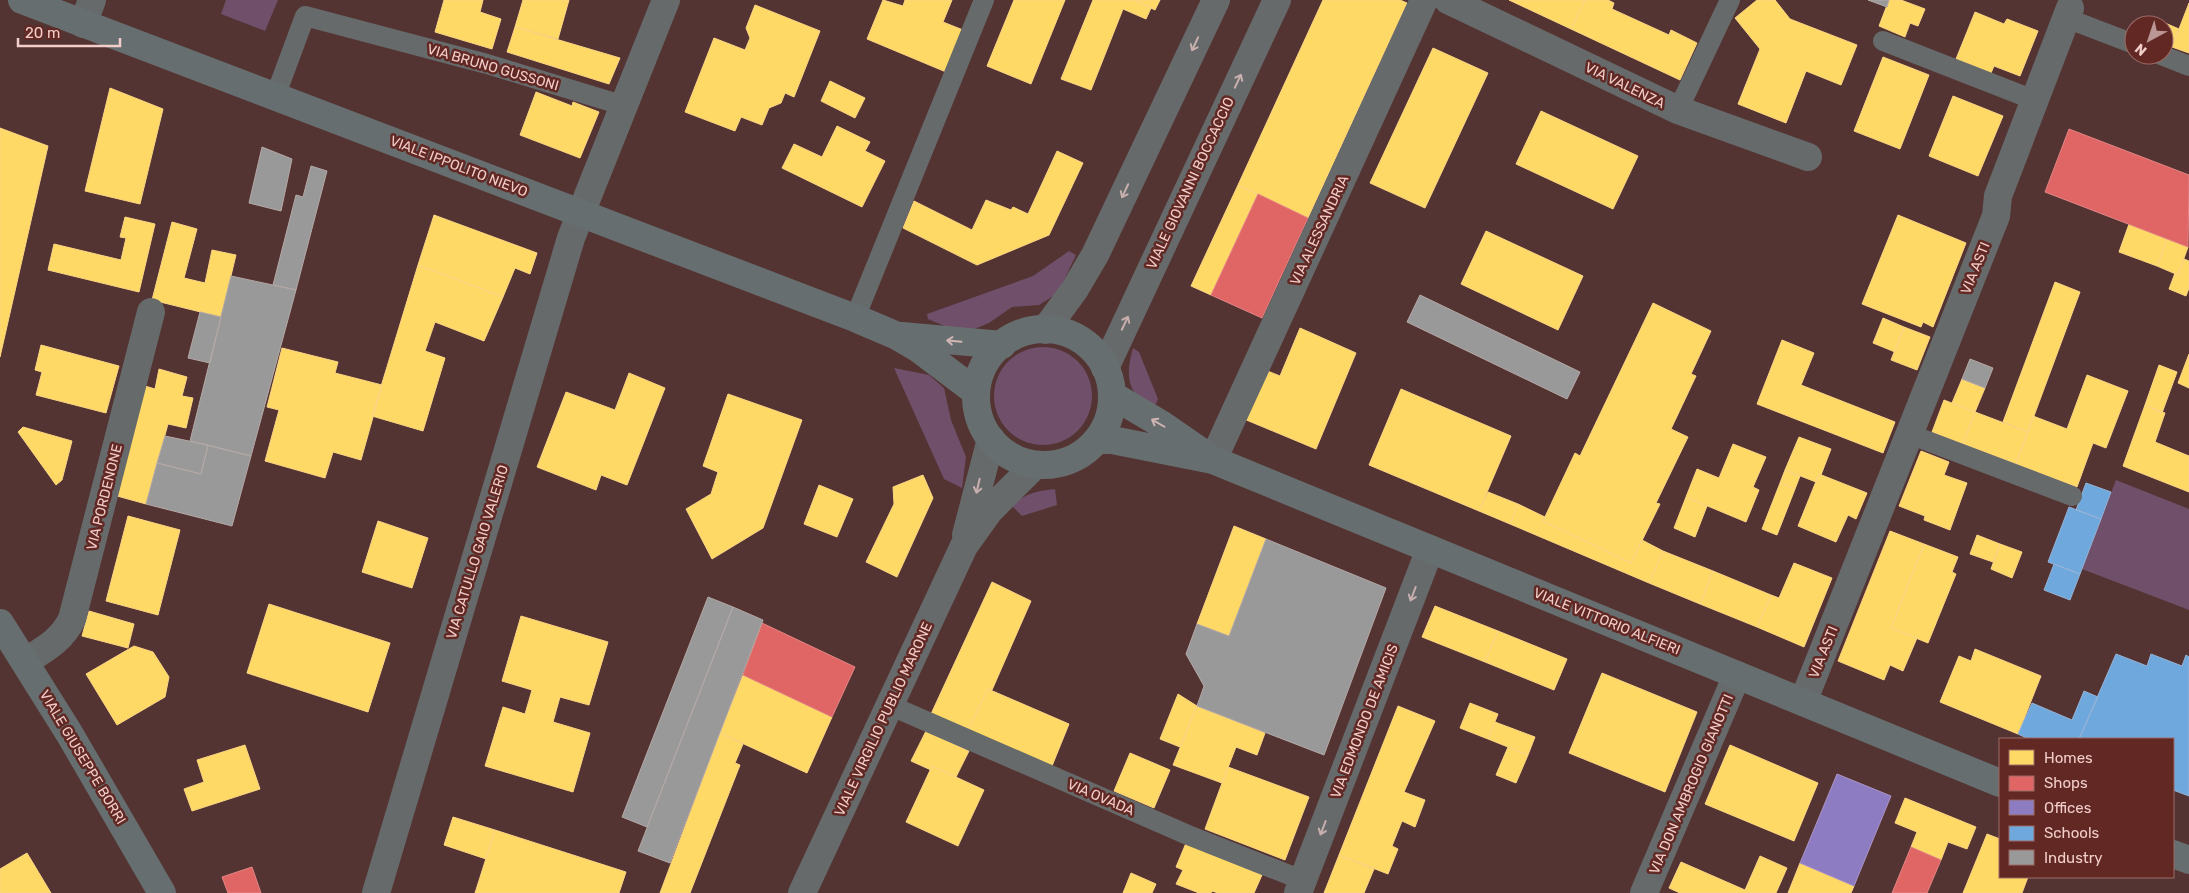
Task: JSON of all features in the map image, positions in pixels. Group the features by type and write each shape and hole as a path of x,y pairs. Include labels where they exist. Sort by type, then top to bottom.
{"main road":[{"name":"VIALE IPPOLITO NIEVO","path":"22,0 87,12 275,97 855,318 895,335 949,370 976,392"},
{"path":"1045,330 1068,334 1080,340 1091,349 1106,368 1112,395 1112,408 1107,426 1087,450 1067,462 1035,465 1012,458 991,439 980,418 976,392 982,370 993,354 1020,334 1045,330"},
{"name":"VIALE IPPOLITO NIEVO","path":"895,335 1002,346"},
{"name":"VIALE VITTORIO ALFIERI","path":"1112,395 1161,424 1213,460"},
{"name":"VIALE VITTORIO ALFIERI","path":"1097,440 1112,440 1213,460 1999,783"},
{"name":"VIALE GIUSEPPE BORRI","path":"0,623 26,662 162,893"},
{"path":"2174,854 2189,860"}],"street":[{"path":"582,213 666,0"},
{"path":"1045,330 1075,289 1095,255 1216,0"},
{"name":"VIALE GIOVANNI BOCCACCIO","path":"1106,368 1277,0"},
{"name":"VIA ALESSANDRIA","path":"1213,460 1424,0"},
{"name":"VIA VALENZA","path":"1448,0 1678,110 1808,157"},
{"name":"VIA ASTI","path":"1803,702 1996,216 1998,196 2068,13"},
{"name":"VIA CATULLO GAIO VALERIO","path":"376,893 571,238 582,213"},
{"name":"VIA PORDENONE","path":"26,662 57,642 72,619 151,312"},
{"name":"VIALE VIRGILIO PUBLIO MARONE","path":"964,546 983,463 991,439"},
{"name":"VIALE VIRGILIO PUBLIO MARONE","path":"802,893 964,546 989,511 1035,465"},
{"name":"VIA EDMONDO DE AMICIS","path":"1293,882 1430,549"},
{"name":"VIA DON AMBROGIO GIANOTTI","path":"1644,893 1737,675"}],"lane":[{"path":"855,318 984,0"},
{"path":"1678,110 1730,0"},
{"name":"VIA ASTI","path":"2068,13 2124,39"},
{"name":"VIA BRUNO GUSSONI","path":"275,97 305,16 488,64 625,106"},
{"path":"1883,41 2034,100"},
{"path":"2174,60 2189,66"},
{"path":"1910,434 2072,496"},
{"name":"VIA OVADA","path":"889,705 1293,882"}],"shaded area":[{"path":"226,0 278,0 265,31 221,14"},
{"path":"1069,251 1076,255 1058,293 1039,305 1012,307 989,323 967,332 949,328 928,319 927,314 1033,276"},
{"path":"1043,347 1062,351 1077,362 1088,377 1092,396 1088,415 1077,430 1062,441 1043,445 1024,441 1009,430 998,415 994,396 998,377 1009,362 1024,351"},
{"path":"1133,348 1139,352 1158,399 1153,410 1138,397 1130,383 1129,367"},
{"path":"894,368 929,375 944,388 951,420 966,457 962,488 944,479"},
{"path":"2116,480 2189,509 2189,610 2082,569"},
{"path":"1055,489 1057,505 1022,516 1012,506 1032,493"}],"building: Homes":[{"path":"444,0 483,0 480,12 501,19 492,49 435,32"},
{"path":"523,0 569,0 558,39 515,27"},
{"path":"883,0 903,6 905,0 952,0 943,22 963,30 946,72 867,39"},
{"path":"1014,0 1065,0 1031,84 987,66"},
{"path":"1093,0 1134,0 1151,8 1146,19 1123,9 1091,90 1061,79"},
{"path":"1134,0 1160,0 1155,10"},
{"path":"1323,0 1400,0 1407,3 1308,218 1238,185"},
{"path":"1509,0 1585,0 1571,29"},
{"path":"1585,0 1608,0 1614,3 1612,9 1669,35 1671,30 1697,43 1680,80 1571,29"},
{"path":"1757,0 1775,0 1790,19 1857,45 1841,85 1806,71 1786,123 1738,104 1760,49 1735,18"},
{"path":"1889,0 1901,0 1925,9 1918,26 1910,23 1905,37 1879,26"},
{"path":"2189,3 2189,53 2174,48 2174,42"},
{"path":"755,5 820,31 794,97 785,93 781,103 769,108 762,125 741,117 735,131 685,112 714,38 745,50 750,38 746,28"},
{"path":"1975,12 2004,24 2007,19 2038,31 2020,76 1994,66 1991,73 1956,59"},
{"path":"515,27 620,58 609,84 507,52"},
{"path":"2174,27 2179,29 2174,42"},
{"path":"1433,48 1488,73 1425,208 1370,183"},
{"path":"1883,57 1929,75 1900,149 1854,131"},
{"path":"830,81 865,98 855,118 821,101"},
{"path":"110,88 163,109 140,204 85,191"},
{"path":"536,92 572,106 573,102 599,112 580,158 520,135"},
{"path":"1953,96 2003,116 1978,176 1929,156"},
{"path":"1541,111 1638,156 1613,209 1516,164"},
{"path":"837,126 870,142 865,151 885,161 862,207 782,168 794,144 822,157"},
{"path":"0,128 48,146 0,357"},
{"path":"1057,151 1083,163 1049,235 977,265 903,228 914,201 972,230 986,200 1011,210 1013,207 1028,214"},
{"path":"1238,185 1258,194 1211,295 1191,286"},
{"path":"434,215 537,253 530,274 515,268 503,297 418,265"},
{"path":"1898,215 1966,243 1933,327 1923,322 1921,327 1862,304"},
{"path":"125,217 155,224 139,292 48,270 54,244 121,260 126,238 120,237"},
{"path":"172,222 197,229 184,278 205,283 212,250 236,255 221,317 152,300"},
{"path":"2129,224 2167,239 2157,266 2119,252"},
{"path":"1486,231 1583,276 1558,330 1461,284"},
{"path":"2167,239 2188,247 2178,275 2157,266"},
{"path":"2184,259 2189,261 2189,288 2186,296 2169,289 2175,273 2178,275"},
{"path":"418,265 503,297 484,341 435,322 425,351 445,358 423,431 372,416"},
{"path":"2055,282 2080,292 2028,432 2003,422"},
{"path":"1653,303 1711,331 1691,374 1696,376 1671,429 1688,437 1656,503 1660,504 1631,563 1543,521 1575,453 1580,456"},
{"path":"1883,318 1904,327 1895,352 1873,343"},
{"path":"1904,327 1930,337 1917,370 1891,360"},
{"path":"1300,328 1356,353 1316,449 1244,419 1265,370 1280,376"},
{"path":"1782,340 1814,353 1801,385 1895,422 1883,453 1757,404"},
{"path":"41,345 119,366 106,413 36,395 42,372 35,370"},
{"path":"282,348 338,362 335,373 382,385 361,460 333,452 325,478 265,461 279,410 267,407"},
{"path":"2189,354 2189,388 2178,383"},
{"path":"2159,365 2177,372 2162,413 2145,405"},
{"path":"159,369 187,377 182,396 193,398 186,428 168,424 146,504 117,496 145,386 155,389"},
{"path":"629,373 665,388 627,485 601,475 596,490 537,467 566,392 615,410"},
{"path":"2087,375 2128,391 2106,448 2093,443 2077,487 2016,464 2033,416 2067,429"},
{"path":"1962,379 1985,388 1975,412 1952,403"},
{"path":"1401,389 1511,436 1479,511 1369,465"},
{"path":"728,394 802,420 763,528 712,559 686,509 711,494 718,472 703,466"},
{"path":"1944,400 1975,412 1963,444 1932,432"},
{"path":"2145,405 2165,413 2155,442 2189,456 2189,492 2123,466"},
{"path":"1975,412 2028,432 2016,464 1963,444"},
{"path":"23,427 72,441 62,480 56,485 18,432"},
{"path":"1799,437 1831,449 1821,475 1819,474 1816,482 1785,470"},
{"path":"1733,444 1766,457 1753,487 1759,490 1746,522 1686,497 1697,469 1719,478"},
{"path":"1921,451 1949,462 1944,475 1967,483 1950,530 1924,520 1925,516 1899,506"},
{"path":"1785,470 1800,476 1795,489 1780,483"},
{"path":"1819,474 1867,493 1856,519 1848,515 1836,542 1798,526"},
{"path":"923,475 933,498 897,577 866,562 894,504 893,487"},
{"path":"1780,483 1795,489 1777,535 1762,529"},
{"path":"819,485 853,499 837,537 804,524"},
{"path":"1488,492 1518,504 1510,524 1479,511"},
{"path":"1686,497 1707,506 1695,537 1674,528"},
{"path":"1518,504 1545,517 1543,521 1631,563 1642,540 1663,551 1649,583 1510,524"},
{"path":"128,516 180,530 158,615 106,601"},
{"path":"378,521 428,538 412,588 362,572"},
{"path":"1234,526 1266,539 1229,636 1197,624"},
{"path":"1890,531 1924,544 1891,628 1917,638 1903,671 1890,665 1884,680 1838,661"},
{"path":"1977,535 2000,544 1993,562 1970,554"},
{"path":"1924,544 1958,557 1952,572 1956,574 1928,643 1891,628"},
{"path":"2000,544 2022,552 2012,578 1991,569"},
{"path":"1663,551 1713,571 1700,604 1649,583"},
{"path":"1794,563 1832,578 1804,647 1757,627 1771,595 1779,598"},
{"path":"1713,571 1771,595 1757,627 1700,604"},
{"path":"992,582 1031,601 992,690 988,689 968,730 931,714"},
{"path":"269,604 390,643 368,712 247,673"},
{"path":"1435,606 1498,631 1485,662 1422,637"},
{"path":"89,611 134,624 128,648 82,636"},
{"path":"521,616 608,642 589,705 560,697 553,722 590,733 573,792 485,766 503,707 525,714 532,690 502,681"},
{"path":"1498,631 1567,659 1554,690 1485,662"},
{"path":"134,646 153,652 169,677 165,697 117,725 86,674"},
{"path":"1975,649 2041,676 2018,734 1940,702 1959,656 1971,661"},
{"path":"1602,673 1697,712 1665,792 1569,753"},
{"path":"743,675 832,717 807,773 720,733"},
{"path":"988,689 1069,724 1052,766 968,730"},
{"path":"1178,694 1197,706 1180,747 1160,739"},
{"path":"1470,703 1498,714 1488,739 1460,728"},
{"path":"1197,706 1265,733 1257,755 1236,747 1222,783 1173,765"},
{"path":"1398,706 1435,721 1404,792 1425,800 1415,827 1402,821 1392,846 1398,849 1388,874 1339,855"},
{"path":"1495,722 1535,737 1528,755 1488,739"},
{"path":"926,731 969,751 956,777 932,766 931,770 911,761"},
{"path":"720,733 743,744 735,763 740,765 690,893 660,893"},
{"path":"245,745 260,789 192,811 184,789 204,782 197,760"},
{"path":"1730,745 1818,783 1794,841 1705,804"},
{"path":"1508,747 1528,755 1516,783 1496,775"},
{"path":"1130,753 1170,770 1154,808 1114,791"},
{"path":"932,766 984,790 958,846 906,822"},
{"path":"1228,767 1309,797 1285,860 1205,829"},
{"path":"1905,798 1976,827 1967,849 1948,842 1941,860 1911,847 1917,832 1895,823"},
{"path":"453,817 495,830 486,859 444,845"},
{"path":"495,830 626,872 619,893 475,893"},
{"path":"1987,834 1999,839 1999,878 2028,878 2022,893 1963,893"},
{"path":"1186,843 1262,875 1254,893 1218,893 1212,891 1211,893 1199,893 1176,884 1183,870 1176,867"},
{"path":"27,853 51,893 0,893 0,869"},
{"path":"1339,855 1374,869 1364,893 1324,893"},
{"path":"1760,856 1787,868 1776,893 1680,893 1669,888 1681,862 1745,890"},
{"path":"1800,863 1854,886 1851,893 1788,893"},
{"path":"1131,873 1156,884 1152,893 1123,893"}],"building: Shops":[{"path":"2069,129 2189,175 2188,247 2045,192"},
{"path":"1258,194 1308,218 1262,318 1211,295"},
{"path":"762,623 855,667 832,717 743,675"},
{"path":"1911,847 1941,860 1927,893 1892,893"},
{"path":"252,867 261,893 228,893 222,877"}],"building: Offices":[{"path":"1837,774 1891,796 1854,886 1800,863"}],"building: Schools":[{"path":"2086,483 2111,492 2101,519 2076,510"},
{"path":"2069,507 2101,519 2080,574 2048,562"},
{"path":"2054,564 2080,574 2070,600 2044,590"},
{"path":"2116,654 2147,666 2151,654 2182,666 2186,655 2189,657 2189,796 2174,790 2174,738 2079,738"},
{"path":"2084,691 2098,697 2079,738 2027,738 2018,734 2032,703 2072,720"}],"building: Industry":[{"path":"1868,0 1889,0 1887,7"},
{"path":"262,147 292,159 281,211 249,203"},
{"path":"311,166 327,171 296,290 273,285 296,195 303,197"},
{"path":"231,276 296,290 251,456 190,441"},
{"path":"1420,295 1580,372 1567,399 1407,322"},
{"path":"200,312 221,317 210,363 188,358"},
{"path":"1970,359 1993,368 1985,388 1962,379"},
{"path":"165,436 208,445 201,474 157,463"},
{"path":"208,445 251,456 232,526 146,504 157,463 201,474"},
{"path":"1266,539 1386,588 1324,755 1197,706 1204,686 1186,654 1197,624 1229,636"},
{"path":"708,597 733,607 647,827 622,817"},
{"path":"733,607 763,620 670,863 638,851"}]}
